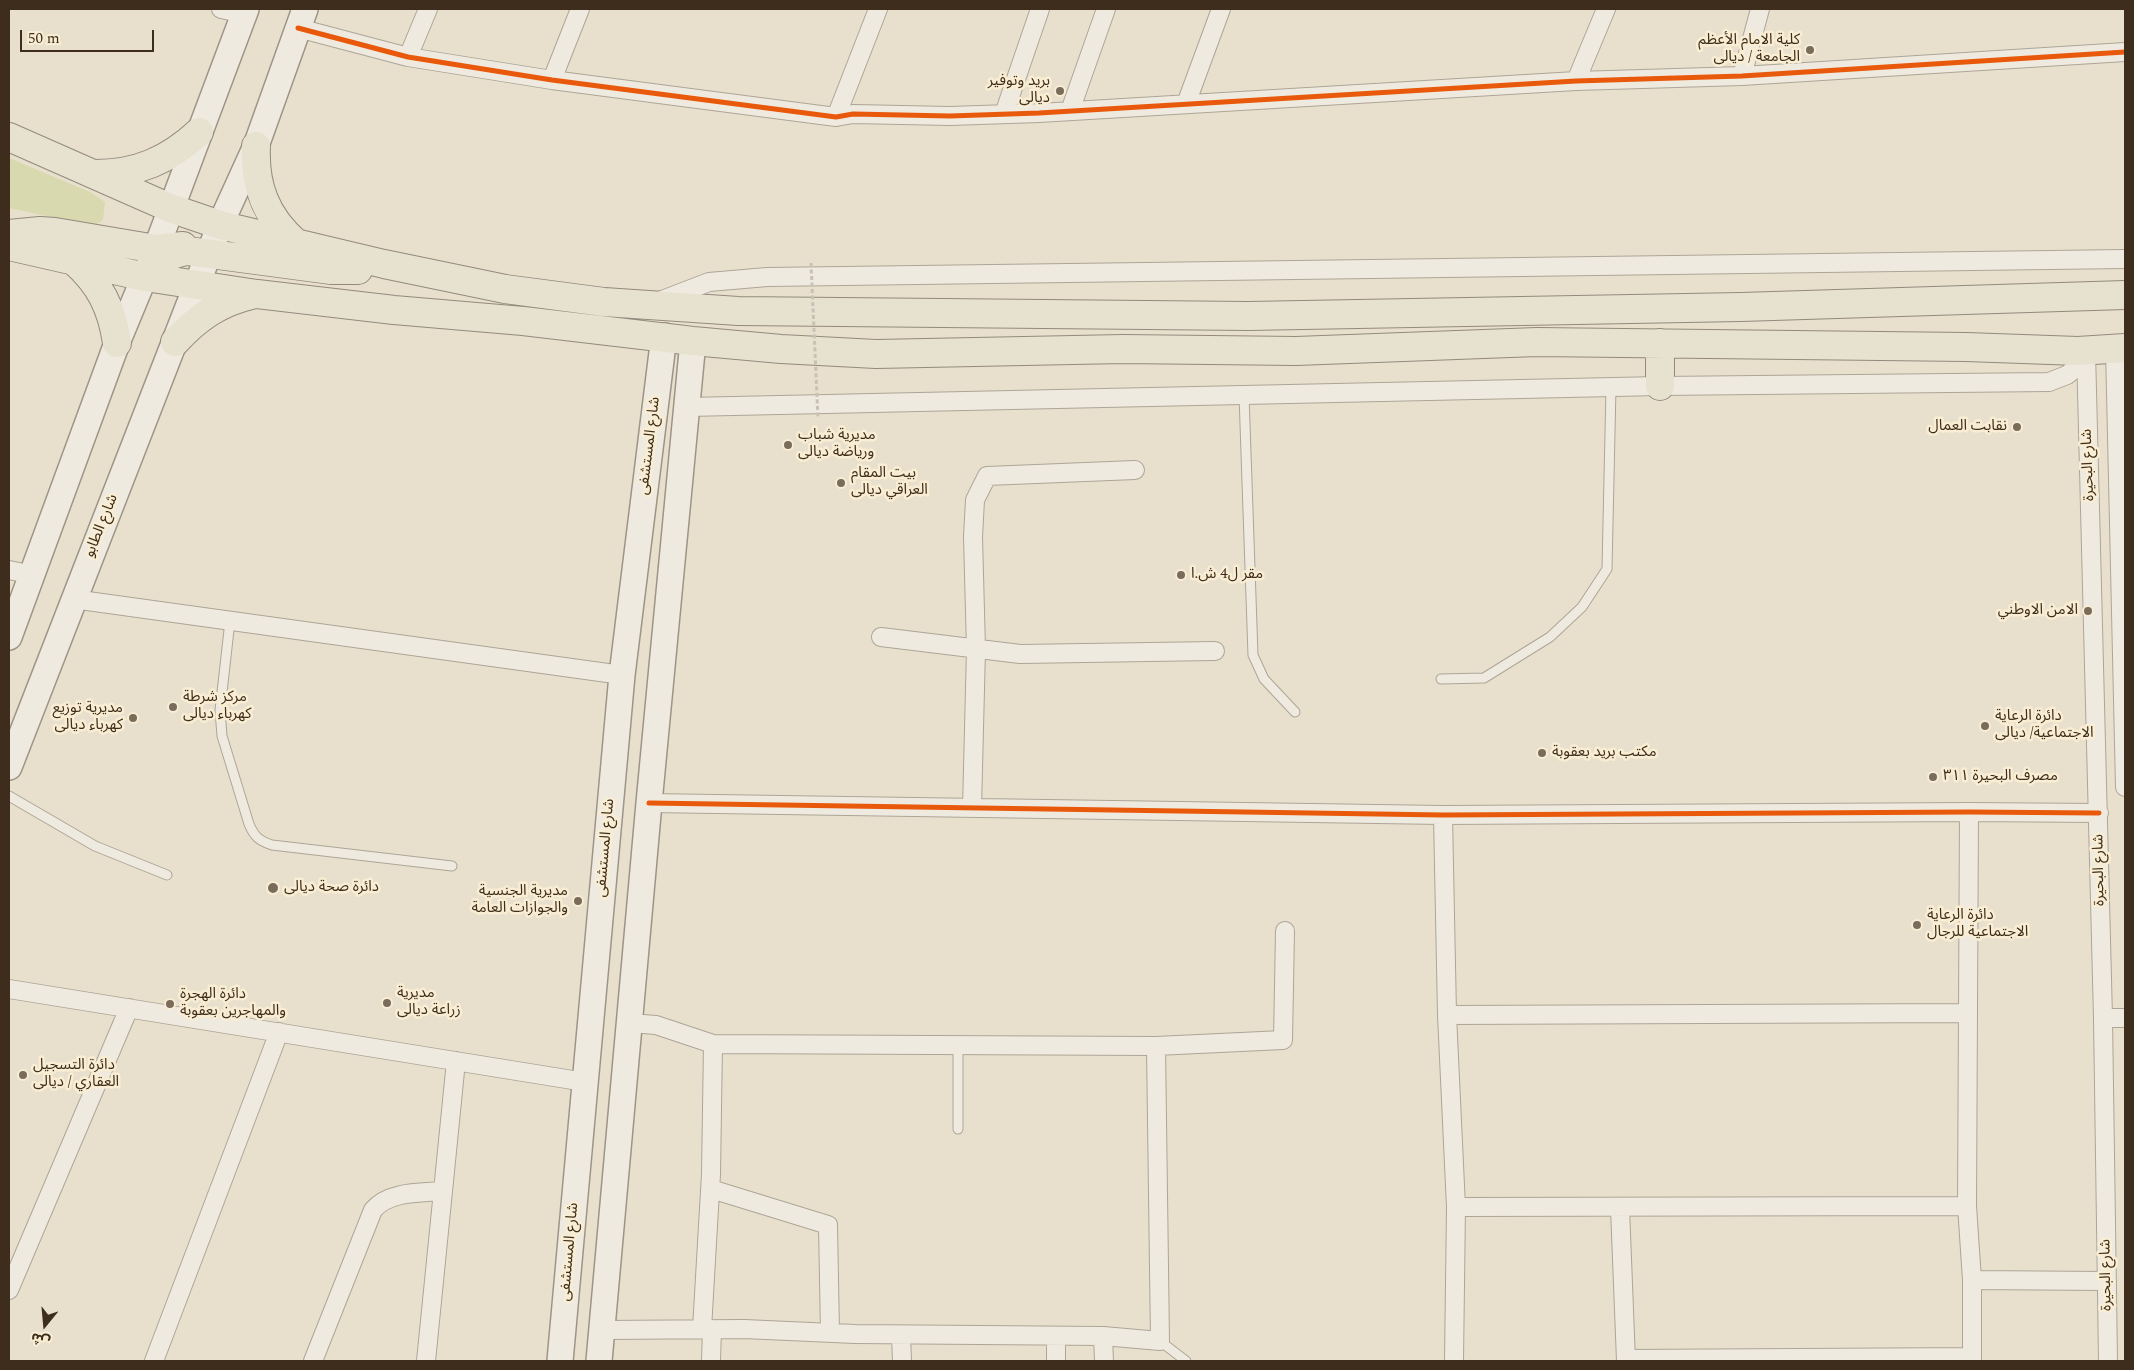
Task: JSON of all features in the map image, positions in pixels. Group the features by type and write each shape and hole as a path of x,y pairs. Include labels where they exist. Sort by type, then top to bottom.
{"main road":[{"path":"91,174 131,171 150,165 185,145 199,132"},
{"path":"9,137 170,208 220,226 384,264 505,289 604,302 738,311 1248,316 1741,307 2125,296"},
{"path":"256,146 255,165 257,183 263,200 271,216 282,231 296,243"},
{"path":"9,234 55,232 156,249 179,247 211,233 220,226"},
{"path":"9,246 144,277 257,294 394,310 664,336 693,341 781,349 876,354 1123,348 1296,351 1537,342 2082,350 2120,348"},
{"path":"144,277 159,262 178,253 193,251 331,270 358,270 384,264"},
{"path":"74,261 94,281 109,306 114,324 116,343"},
{"path":"175,342 203,315 238,298 257,294"},
{"path":"1660,343 1660,386"}],"street":[{"path":"408,57 428,9"},
{"path":"552,80 580,9"},
{"path":"836,117 878,9"},
{"path":"1004,114 1040,9"},
{"path":"1070,111 1106,9"},
{"path":"1186,104 1221,9"},
{"path":"1576,81 1606,9"},
{"path":"1742,76 1760,9"},
{"path":"9,637 116,343 156,249 199,132 237,11"},
{"path":"302,18 408,57 552,80 836,117 853,114 950,116 1070,111 1576,81 1742,76 2125,52"},
{"name":"شارع الطابو","path":"9,767 220,226 256,146 302,18"},
{"path":"648,305 709,282 767,277 2125,260"},
{"name":"شارع المستشفى","path":"560,1361 622,675 664,336"},
{"path":"599,1361 649,802 693,341"},
{"name":"شارع البحيرة","path":"2120,348 2125,787"},
{"path":"687,407 1660,386 2049,382 2067,375 2078,366 2082,350"},
{"name":"شارع البحيرة","path":"2082,350 2099,813 2108,1361"},
{"path":"972,808 976,649 973,537 975,500 987,476 1135,470"},
{"path":"645,485 654,475 667,474 674,477 679,490"},
{"path":"9,570 33,575"},
{"path":"73,599 622,675"},
{"path":"881,637 1020,654 1215,651"},
{"path":"649,802 1443,815 2099,813"},
{"path":"1620,1208 1626,1360 1972,1359 1972,1280 1967,1206 1968,812"},
{"path":"1443,815 1447,1015 1456,1207 1454,1361"},
{"path":"629,1023 656,1025 713,1044 1156,1046 1283,1040 1285,931"},
{"path":"9,989 585,1082"},
{"path":"9,1290 129,1008"},
{"path":"1447,1015 1966,1013"},
{"path":"2103,1018 2125,1018"},
{"path":"154,1361 278,1032"},
{"path":"711,1361 707,1329 713,1044"},
{"path":"602,1330 707,1329 901,1335 1103,1336 1160,1342 1156,1046"},
{"path":"588,1047 626,1052"},
{"path":"426,1361 456,1061"},
{"path":"711,1189 828,1225 830,1333"},
{"path":"313,1361 373,1210 378,1204 401,1195 443,1191"},
{"path":"1456,1207 1967,1206"},
{"path":"573,1215 612,1218"},
{"path":"1972,1280 2107,1281"},
{"path":"901,1335 902,1361"},
{"path":"1056,1336 1056,1361"},
{"path":"1103,1336 1104,1361"}],"lane":[{"path":"1441,680 1484,678 1550,636 1582,607 1607,569 1611,387"},
{"path":"1244,395 1253,655 1264,679 1295,712"},
{"path":"230,620 220,710 222,736 254,836 262,842 272,845 452,866"},
{"path":"9,796 95,846 167,875"},
{"path":"958,1044 958,1129"},
{"path":"1160,1342 1186,1361"}],"path":[{"path":"811,263 818,419"}],"green space":[{"path":"9,158 90,192 105,202 103,220 93,226 9,208"}],"cycle path":[{"path":"298,28 408,57 552,80 836,117 853,114 950,116 1039,113 1576,81 1742,76 2125,52"},
{"path":"649,803 1443,815 2099,813"}],"place":[{"name":"كلية الامام الأعظم الجامعة / ديالى","path":"1810,50"},
{"name":"بريد وتوفير ديالى","path":"1060,91"},
{"name":"نقابت العمال","path":"2017,427"},
{"name":"مديرية شباب ورياضة ديالى","path":"788,445"},
{"name":"بيت المقام العراقي ديالى","path":"841,483"},
{"name":"مقر ل4 ش.ا","path":"1181,575"},
{"name":"الامن الاوطني","path":"2088,611"},
{"name":"مركز شرطة كهرباء ديالى","path":"173,707"},
{"name":"مديرية توزيع كهرباء ديالى","path":"133,718"},
{"name":"دائرة الرعاية الاجتماعية/ ديالى","path":"1985,726"},
{"name":"مكتب بريد بعقوبة","path":"1542,753"},
{"name":"مصرف البحيرة ٣١١","path":"1933,777"},
{"name":"دائرة صحة ديالى","path":"273,888"},
{"name":"مديرية الجنسية والجوازات العامة","path":"578,901"},
{"name":"دائرة الرعاية الاجتماعية للرجال","path":"1917,925"},
{"name":"مديرية زراعة ديالى","path":"387,1003"},
{"name":"دائرة الهجرة والمهاجرين بعقوبة","path":"170,1004"},
{"name":"دائرة التسجيل العقاري / ديالى","path":"23,1075"}]}
